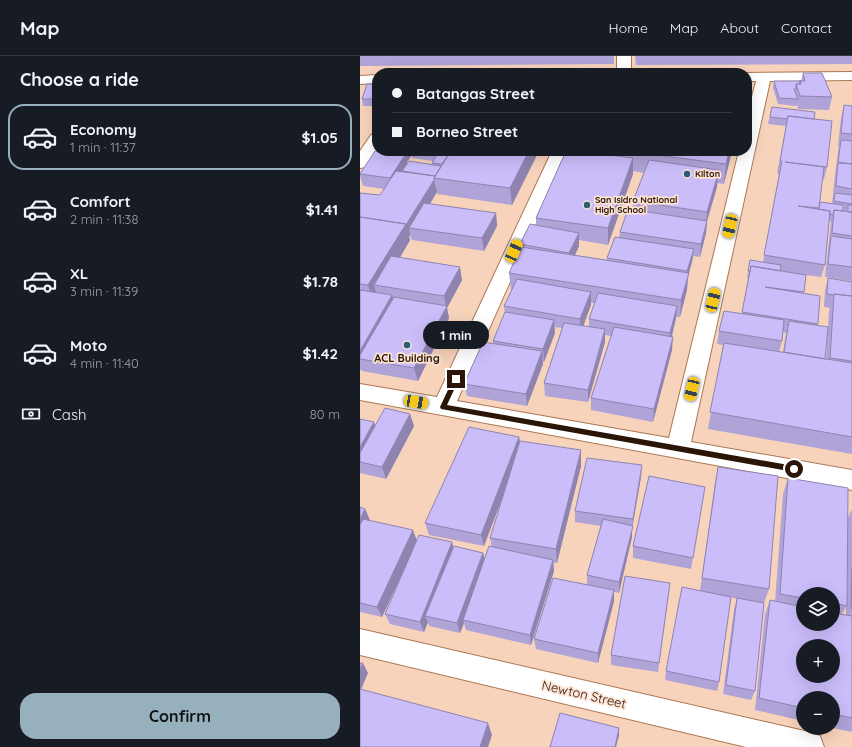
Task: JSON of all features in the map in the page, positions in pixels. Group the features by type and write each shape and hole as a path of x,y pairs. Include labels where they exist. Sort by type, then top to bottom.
{"street":[{"path":"624,56 624,68"},
{"path":"752,77 852,76"},
{"path":"752,129 764,77"},
{"path":"360,80 372,79"},
{"path":"360,163 372,145"},
{"path":"443,407 558,156"},
{"path":"678,449 746,156"},
{"path":"360,392 852,480"},
{"name":"Newton Street","path":"360,642 809,747"}],"building":[{"path":"803,73 822,73 832,97 800,96 796,84 801,84 800,81 805,81"},
{"path":"774,81 800,81 799,84 796,84 796,89 794,89 798,99 779,98"},
{"path":"367,84 372,84 372,99 362,99"},
{"path":"844,105 852,106 852,134 841,133"},
{"path":"772,107 815,112 814,119 788,116 787,119 770,117"},
{"path":"788,116 832,121 827,167 785,162 824,167 819,208 798,206 830,211 825,265 764,255 782,161 780,161"},
{"path":"841,140 852,141 852,164 838,162"},
{"path":"372,156 404,156 390,178 360,174"},
{"path":"436,156 448,156 442,164 432,163"},
{"path":"448,156 526,156 510,188 434,178"},
{"name":"San Isidro National High School","path":"564,156 618,156 633,158 608,228 536,218"},
{"path":"664,156 728,156 726,164"},
{"path":"649,160 719,170 707,212 633,201"},
{"path":"409,161 441,166 435,176 402,171"},
{"path":"838,163 852,164 852,189 836,186"},
{"path":"396,171 435,176 406,225 360,217 360,193 380,195"},
{"path":"835,193 852,195 852,204 834,201"},
{"path":"820,202 843,205 843,211 834,210 833,215 830,214 830,211 819,209"},
{"path":"424,203 496,213 482,238 409,228"},
{"path":"848,205 852,205 852,212 848,212"},
{"path":"628,209 707,221 701,244 620,232"},
{"path":"834,210 852,212 852,236 832,233"},
{"path":"360,217 406,224 368,285 360,284"},
{"path":"530,224 579,233 569,253 520,244"},
{"path":"831,236 852,239 852,267 828,264"},
{"path":"615,237 694,249 687,271 607,258"},
{"path":"521,247 689,273 681,300 509,273"},
{"path":"391,256 460,267 444,296 374,285"},
{"path":"750,260 781,265 780,271 751,266 750,272 748,271"},
{"path":"751,266 806,275 804,292 765,287 820,296 818,324 742,312"},
{"path":"828,278 852,282 852,296 827,294"},
{"path":"517,279 591,292 580,319 504,306"},
{"path":"360,290 392,295 360,351"},
{"path":"598,293 677,306 670,333 589,319"},
{"path":"834,294 852,296 852,361 830,358"},
{"name":"ACL Building","path":"394,297 447,306 414,368 360,359 360,355"},
{"path":"724,311 784,320 782,341 719,331"},
{"path":"505,312 554,320 543,349 493,341"},
{"path":"789,321 828,327 825,359 784,352"},
{"path":"564,323 605,329 588,390 544,383"},
{"path":"614,327 673,337 654,409 591,398"},
{"path":"483,342 542,351 526,394 464,384"},
{"path":"724,343 852,363 852,437 710,412"},
{"path":"385,408 410,414 382,467 360,462 360,453"},
{"path":"360,419 374,422 360,447"},
{"path":"469,427 519,437 481,535 425,523"},
{"path":"520,441 581,450 556,549 490,538"},
{"path":"587,458 642,465 633,519 575,511"},
{"path":"718,467 778,476 769,589 702,578"},
{"path":"649,476 705,487 693,558 633,546"},
{"path":"788,478 848,488 847,606 840,604 840,587 796,587 796,597 780,594"},
{"path":"360,507 365,509 360,519"},
{"path":"363,519 413,530 377,607 360,603 360,525"},
{"path":"603,519 633,526 619,582 587,575"},
{"path":"419,535 452,542 420,622 385,614"},
{"path":"454,546 483,553 457,623 425,616"},
{"path":"489,546 553,560 530,635 463,620"},
{"path":"852,568 852,609 851,609"},
{"path":"625,576 670,583 659,663 611,655"},
{"path":"553,578 614,590 598,653 534,639"},
{"path":"682,587 731,597 719,682 666,671"},
{"path":"737,598 764,603 755,691 726,685"},
{"path":"770,600 796,606 796,631 840,631 840,614 852,616 852,718 840,715 840,691 796,691 796,706 759,698"},
{"path":"360,689 488,723 480,747 360,747"},
{"path":"560,713 619,728 615,747 550,747"}],"place":[{"name":"Kilton","path":"687,174"},
{"name":"San Isidro National High School","path":"587,205"},
{"name":"ACL Building","path":"407,345"}],"route":[{"path":"456,379 443,407 794,469"}]}
